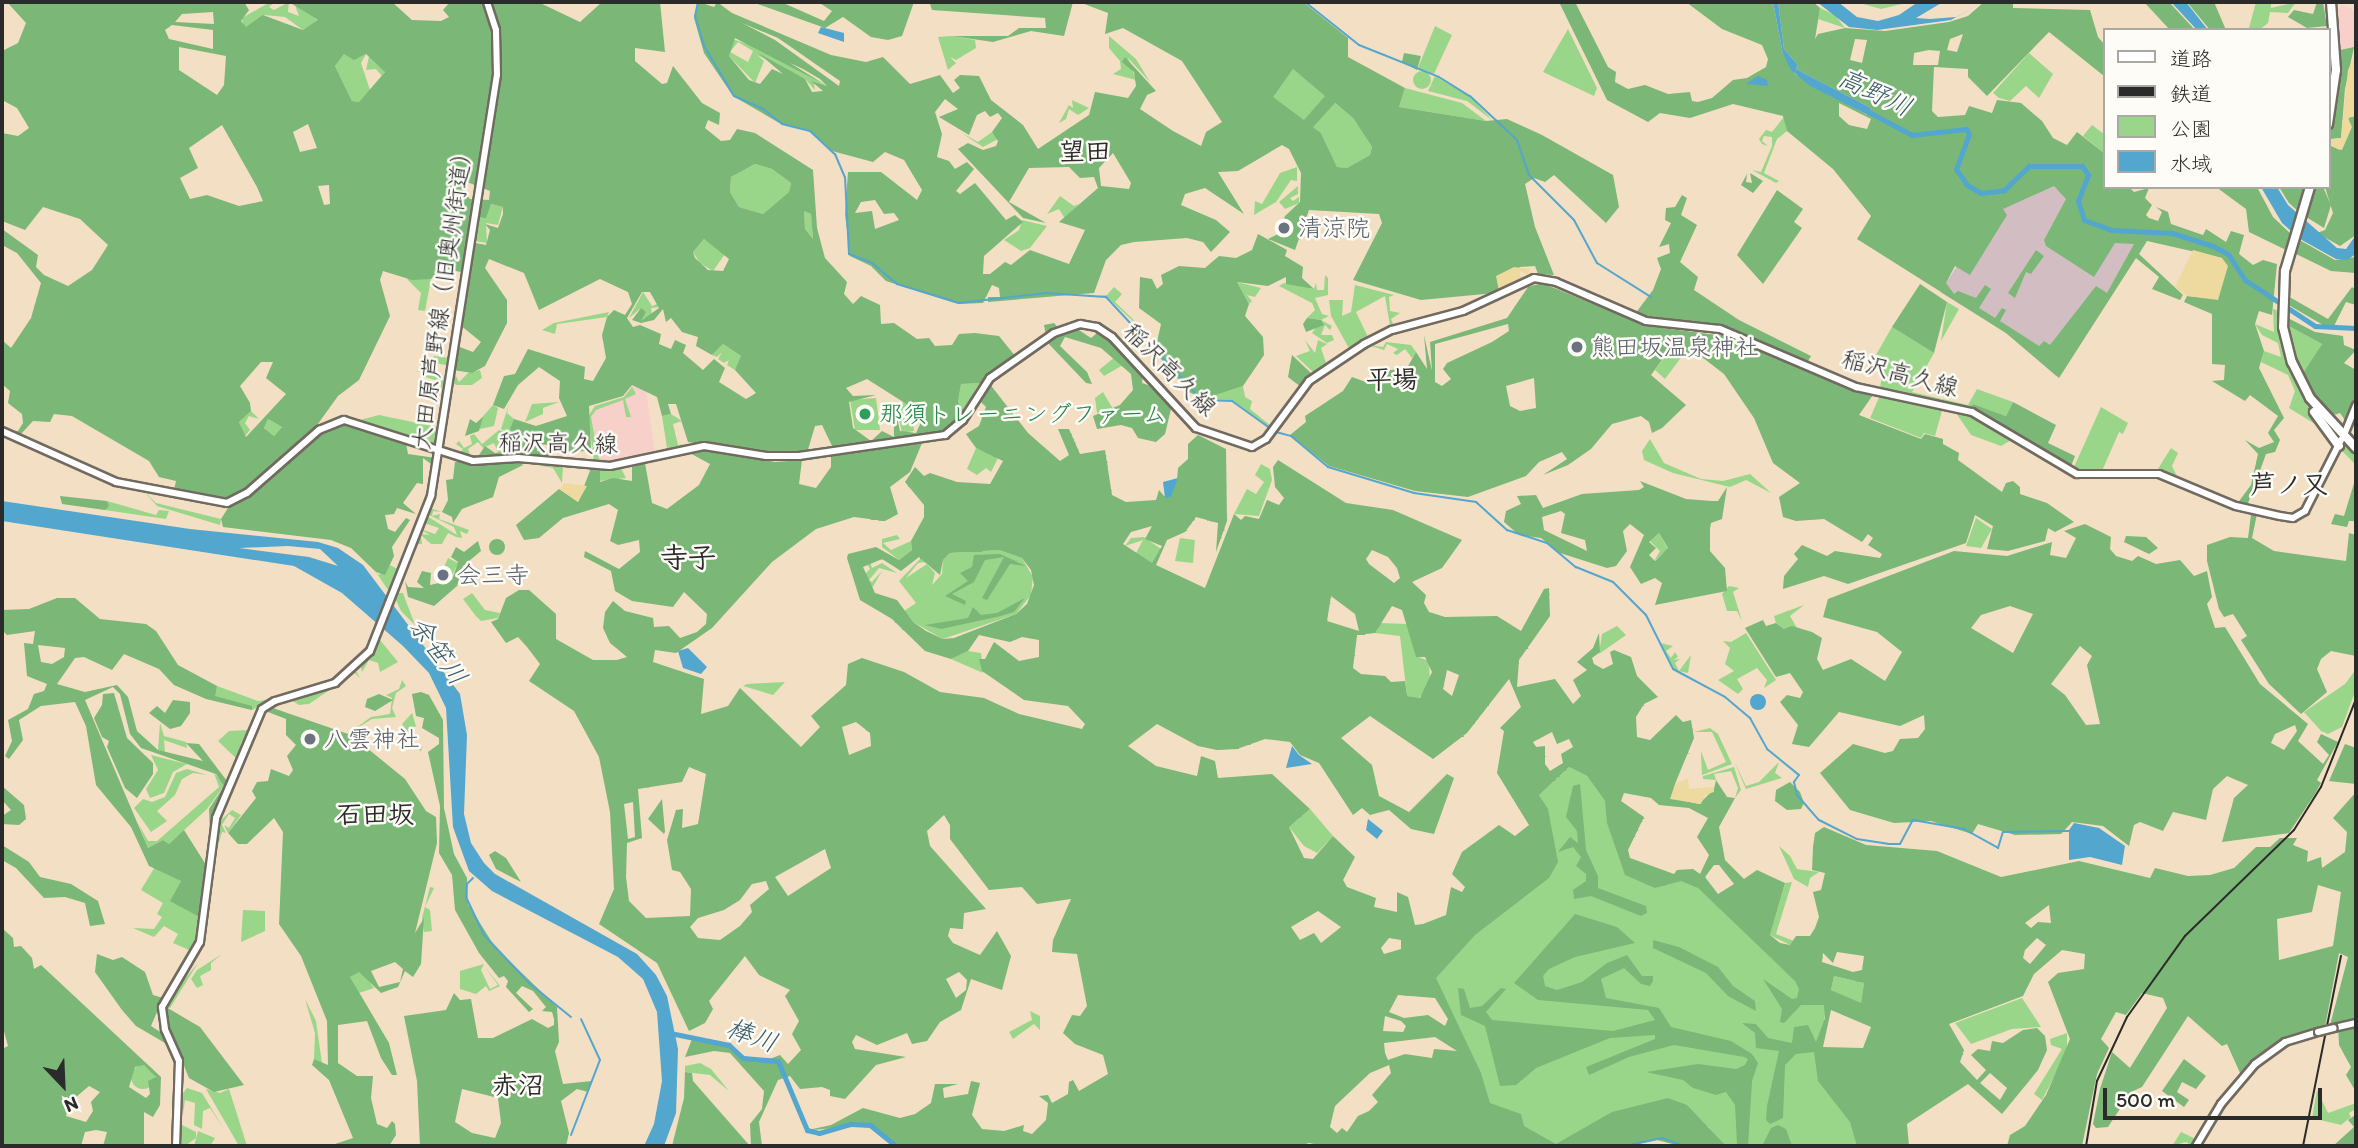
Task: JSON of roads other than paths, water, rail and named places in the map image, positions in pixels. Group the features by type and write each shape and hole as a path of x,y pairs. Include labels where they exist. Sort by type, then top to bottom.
{"highway":[{"path":"2329,2 2336,70 2330,115"},
{"path":"2309,189 2291,243 2282,312 2304,395 2342,439"},
{"path":"2299,378 2342,439"},
{"path":"2299,378 2323,416 2356,449"}],"main road":[{"name":"大田原芦野線（旧奥州街道）","path":"176,1146 179,1061 165,1028 162,1007 197,951 214,824 244,759 257,717 271,702 335,683 357,667 375,644 431,496 472,214 497,75 496,30 487,2"},
{"name":"稲沢高久線","path":"2,431 116,482 227,503 247,494 314,433 338,421 360,422 473,461 518,458 610,466 696,446 787,457 934,438 959,425 979,389 997,373 1054,333 1080,324 1097,327 1112,337 1196,428 1252,447 1266,439 1309,381 1364,344 1392,330 1463,311 1534,278 1556,282 1646,321 1720,329 1856,387 1972,412 2040,456 2083,476 2159,474 2236,506 2293,518 2308,507 2356,405"},
{"path":"2196,1146 2221,1104 2255,1064 2285,1042 2356,1023"}],"water":[{"path":"1773,2 1778,2 1784,49 1798,65 1796,69 1871,108 1868,115 1810,86 1791,70 1783,54"},
{"path":"1817,2 1838,2 1857,17 1878,21 1899,15 1918,2 1943,2 1916,18 1930,19 1956,17 1983,2 1951,20 1877,30 1849,27"},
{"path":"2171,2 2186,2 2206,28 2195,28"},
{"path":"821,27 844,33 844,42 818,33"},
{"path":"1758,76 1767,80 1768,86 1746,84"},
{"path":"2262,189 2278,189 2288,205 2337,248 2346,249 2356,235 2356,254 2347,260 2336,259 2300,239 2282,223"},
{"path":"1178,478 1171,497 1165,498 1163,482"},
{"path":"2,501 190,529 318,542 338,548 363,565 460,694 467,735 464,814 471,843 484,863 495,874 637,954 656,975 667,996 678,1049 676,1113 664,1146 644,1146 654,1124 662,1081 657,1012 643,979 618,957 492,891 469,871 453,827 446,708 429,673 403,646 342,593 294,566 2,521","holes":["288,546 320,549 338,566 309,557 239,548"]},
{"path":"688,648 707,667 701,674 683,668 678,651"},
{"path":"1755,694 1761,694 1766,702 1764,708 1755,710 1750,705 1750,699"},
{"path":"1292,746 1299,755 1312,764 1286,768"},
{"path":"1368,819 1383,831 1377,839 1366,830"},
{"path":"2074,823 2099,828 2125,846 2122,865 2090,857 2069,860 2069,830"}],"waterway":[{"path":"698,2 695,16 704,46 734,96 763,109 782,124 810,131 835,154 845,177 849,254 872,263 897,284 959,303 1046,293 1106,297 1197,395 1205,400 1232,401 1271,429"},
{"path":"1305,2 1359,45 1439,77 1470,96 1517,140 1529,175 1574,220 1597,263 1651,297"},
{"name":"高野川","path":"1863,109 1912,135 1966,129 1969,134 1956,169 1967,185 1981,193 2004,190 2029,166 2082,166 2088,175 2078,201 2084,220 2111,230 2172,233 2213,246 2228,254 2245,280 2315,326 2356,328"},
{"path":"1276,432 1291,436 1328,467 1414,493 1476,502 1507,530 1547,543 1576,567 1613,582 1646,615 1673,669 1725,697 1750,718 1767,749 1799,775 1794,782 1797,795 1819,820 1857,839 1888,844 1900,844 1913,820 1964,829 1998,848 2003,832 2069,831"},
{"path":"473,878 467,884 466,897 484,935 529,983 571,1017"},
{"path":"571,1135 600,1060 581,1019"},
{"name":"棒川","path":"670,1033 729,1045 743,1058 778,1061 807,1130 819,1133 851,1124 870,1125 896,1146"},
{"path":"1625,1146 1662,1138 1684,1146"}],"railway":[{"path":"2086,1146 2097,1081 2127,1017 2185,936 2294,830 2321,787 2356,699"},
{"path":"2303,1146 2341,956"}],"place":[{"name":"清涼院","path":"1284,228"},
{"name":"熊田坂温泉神社","path":"1577,347"},
{"name":"那須トレーニングファーム","path":"865,414"},
{"name":"会三寺","path":"443,575"},
{"name":"八雲神社","path":"310,739"}],"district":[{"name":"望田","path":"1085,152"},
{"name":"平場","path":"1392,380"},
{"name":"芦ノ又","path":"2289,485"},
{"name":"寺子","path":"688,557"},
{"name":"石田坂","path":"375,815"},
{"name":"赤沼","path":"518,1086"}],"water label":[{"name":"余笹川","path":"438,651"}]}
